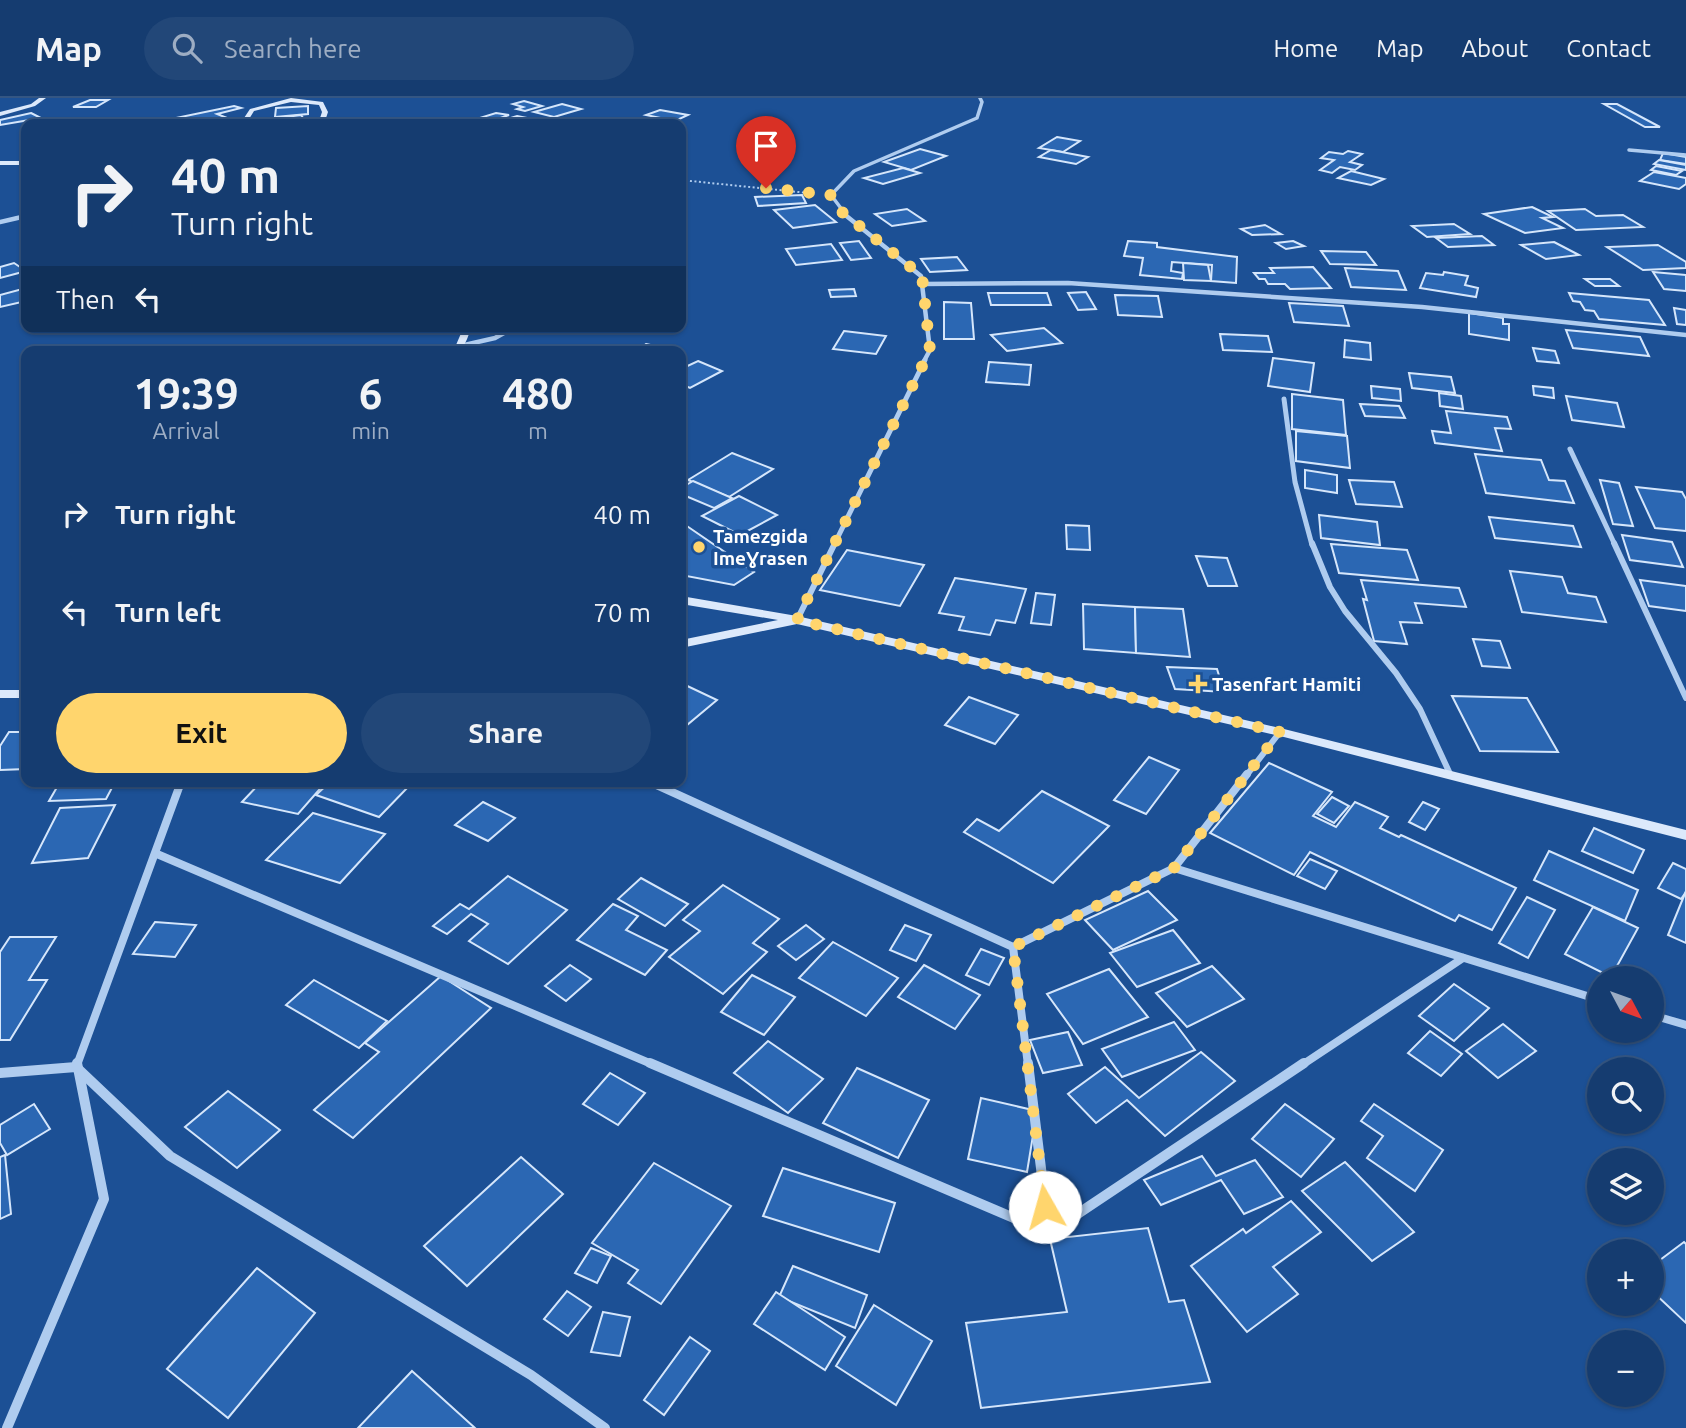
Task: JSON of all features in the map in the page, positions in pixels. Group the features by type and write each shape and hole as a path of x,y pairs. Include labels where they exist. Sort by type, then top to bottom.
{"main road":[{"path":"0,114 33,105 43,98"},
{"path":"246,119 252,110 261,106 291,100 318,100 325,112 323,119"},
{"path":"0,163 21,163"},
{"path":"460,346 465,333"},
{"path":"686,601 797,620 1280,732 1686,835"},
{"path":"686,644 797,620"},
{"path":"0,694 21,694"}],"street":[{"path":"797,620 930,350 922,276 842,212 831,195 854,171 977,118 982,102 980,98"},
{"path":"1629,150 1686,155"},
{"path":"0,222 21,217"},
{"path":"923,284 1068,283 1422,307 1686,335"},
{"path":"460,346 495,338 505,333"},
{"path":"1284,399 1298,503 1329,584 1345,611 1419,707 1439,743 1451,775"},
{"path":"1570,449 1686,698"},
{"path":"1013,947 1174,868 1280,732"},
{"path":"7,1428 104,1199 76,1067 157,854 179,787"},
{"path":"661,787 1013,947"},
{"path":"157,854 1049,1233"},
{"path":"1174,868 1587,996"},
{"path":"1013,947 1049,1233"},
{"path":"1049,1233 1463,958"},
{"path":"1664,1019 1686,1025"},
{"path":"0,1073 76,1067 170,1156 531,1375 604,1428"}],"path":[{"path":"686,180 831,195"}],"building":[{"path":"90,100 108,100 96,107 73,107"},
{"path":"524,101 542,106 525,111 517,109 523,107 513,104"},
{"path":"562,104 581,109 554,117 534,112"},
{"path":"1604,104 1617,104 1660,127 1645,127"},
{"path":"234,106 241,108 217,114 230,119 171,119"},
{"path":"308,106 308,114 275,117 276,108"},
{"path":"660,110 688,115 679,119 665,119 646,115"},
{"path":"31,113 41,118 21,119 21,121 0,125 0,120"},
{"path":"496,113 509,115 498,119 476,119"},
{"path":"301,115 304,119 271,119"},
{"path":"517,116 532,119 507,119"},
{"path":"1057,137 1080,141 1063,152 1039,148"},
{"path":"920,149 946,156 911,170 884,162"},
{"path":"1051,150 1088,157 1076,164 1039,157"},
{"path":"1348,151 1362,154 1350,162 1362,165 1355,170 1340,167 1332,173 1320,170 1334,160 1321,158 1329,152 1343,154"},
{"path":"1663,153 1686,157 1686,164 1660,160"},
{"path":"1659,160 1686,165 1686,170 1654,164"},
{"path":"1656,166 1682,171 1676,175 1651,170"},
{"path":"903,168 920,173 883,184 864,178"},
{"path":"1351,171 1384,179 1371,185 1338,178"},
{"path":"1654,172 1686,178 1686,184 1679,189 1640,181"},
{"path":"802,195 806,203 758,206 755,197"},
{"path":"815,205 836,222 793,228 774,210"},
{"path":"1532,207 1553,217 1542,218 1563,228 1525,233 1484,214"},
{"path":"907,209 925,221 892,226 875,214"},
{"path":"1585,209 1596,216 1623,215 1643,227 1576,230 1548,211"},
{"path":"1454,224 1470,234 1427,237 1412,226"},
{"path":"1265,225 1281,234 1252,235 1241,229"},
{"path":"1482,236 1494,245 1448,247 1436,238"},
{"path":"859,241 871,258 851,260 840,243"},
{"path":"1128,241 1157,243 1157,247 1237,257 1236,283 1211,281 1212,265 1172,262 1171,271 1183,273 1182,279 1140,275 1143,258 1124,256"},
{"path":"1293,241 1304,246 1286,249 1276,243"},
{"path":"1554,242 1579,255 1546,259 1521,245"},
{"path":"831,244 842,260 796,265 786,249"},
{"path":"1658,245 1686,262 1686,268 1643,270 1607,247"},
{"path":"1321,251 1366,252 1376,265 1330,264"},
{"path":"957,257 967,270 930,272 921,259"},
{"path":"14,263 21,268 21,272 0,278 0,267"},
{"path":"1183,263 1208,265 1211,281 1184,280"},
{"path":"1313,267 1331,288 1290,289 1285,284 1268,284 1254,273 1274,273 1270,268"},
{"path":"1345,268 1398,271 1406,290 1351,287"},
{"path":"1444,272 1468,276 1465,285 1478,288 1476,297 1420,288 1426,273 1443,275"},
{"path":"1653,272 1686,275 1686,291 1664,289"},
{"path":"1585,279 1610,279 1619,286 1595,286"},
{"path":"21,289 21,302 0,307 0,295"},
{"path":"854,289 856,296 831,297 829,290"},
{"path":"1086,292 1096,309 1078,310 1068,293"},
{"path":"988,293 1047,293 1051,305 991,305"},
{"path":"1569,293 1649,300 1665,325 1599,319 1594,311 1585,310 1580,302 1573,301"},
{"path":"1115,295 1158,296 1162,317 1118,315"},
{"path":"944,302 971,303 974,339 944,339"},
{"path":"1289,303 1343,306 1349,326 1294,322"},
{"path":"1674,308 1686,310 1686,325 1677,324"},
{"path":"1469,313 1503,318 1503,324 1509,324 1509,340 1469,334"},
{"path":"1044,328 1062,343 1007,351 991,335"},
{"path":"1566,330 1640,337 1649,356 1573,348"},
{"path":"844,331 886,336 876,354 833,349"},
{"path":"1220,334 1268,336 1272,352 1223,350"},
{"path":"1345,340 1370,343 1371,360 1344,357"},
{"path":"1533,348 1555,351 1559,363 1537,361"},
{"path":"1273,358 1314,363 1310,392 1268,386"},
{"path":"698,361 722,371 690,388 686,386 686,367"},
{"path":"989,362 1031,365 1029,385 986,382"},
{"path":"1409,373 1451,377 1455,393 1412,388"},
{"path":"1371,386 1400,389 1401,401 1372,398"},
{"path":"1533,386 1553,388 1554,398 1534,395"},
{"path":"1439,393 1461,396 1463,409 1440,406"},
{"path":"1292,394 1343,400 1346,435 1292,429"},
{"path":"1566,396 1617,403 1624,427 1572,420"},
{"path":"1360,404 1399,406 1405,418 1365,416"},
{"path":"1446,411 1507,417 1511,429 1495,428 1502,451 1435,443 1432,431 1451,433"},
{"path":"1296,431 1347,436 1350,468 1296,461"},
{"path":"732,453 773,469 729,497 688,480"},
{"path":"1475,454 1541,460 1549,480 1565,481 1574,503 1486,493"},
{"path":"1305,470 1337,475 1337,493 1305,488"},
{"path":"1349,480 1394,482 1402,507 1356,504"},
{"path":"1600,480 1619,483 1633,526 1613,524"},
{"path":"693,481 732,498 714,508 686,496 686,485"},
{"path":"1636,487 1682,492 1686,499 1686,531 1655,528"},
{"path":"739,496 777,515 740,535 702,516"},
{"path":"1319,515 1377,522 1380,545 1321,538"},
{"path":"1489,517 1573,526 1581,547 1495,538"},
{"name":"Tamezgida Imeɣrasen","path":"686,525 754,572 734,585 686,576"},
{"path":"1066,525 1089,526 1090,550 1067,549"},
{"path":"1622,535 1672,542 1683,567 1630,560"},
{"path":"1331,544 1407,550 1418,580 1339,573"},
{"path":"847,550 924,565 900,606 820,590"},
{"path":"1196,556 1227,558 1237,586 1208,586"},
{"path":"1510,571 1562,577 1568,593 1596,597 1606,622 1522,612"},
{"path":"955,578 1026,589 1015,623 996,620 990,635 959,630 964,617 939,613"},
{"path":"1361,580 1459,588 1466,607 1415,603 1422,623 1400,622 1407,644 1374,641"},
{"path":"1640,580 1686,586 1686,611 1649,606"},
{"path":"1036,593 1055,595 1051,625 1031,623"},
{"path":"1083,604 1135,607 1136,653 1084,649"},
{"path":"1135,607 1183,609 1190,657 1136,653"},
{"path":"1473,639 1500,641 1510,668 1482,666"},
{"path":"1167,667 1217,669 1224,692 1175,689"},
{"path":"686,685 717,700 686,726"},
{"path":"1452,696 1527,698 1558,752 1480,751"},
{"path":"969,697 1018,715 995,744 945,725"},
{"path":"9,732 21,732 21,769 0,770 0,746"},
{"path":"1149,757 1179,770 1146,814 1114,800"},
{"path":"1269,763 1332,792 1313,816 1336,827 1355,802 1388,817 1380,828 1516,888 1492,930 1459,915 1455,921 1310,852 1294,875 1210,833"},
{"path":"57,787 112,787 106,799 49,801"},
{"path":"256,787 322,787 298,814 242,802"},
{"path":"325,787 408,787 379,817 316,795"},
{"path":"1042,791 1109,826 1053,883 964,832 977,819 999,831"},
{"path":"1332,797 1349,806 1334,823 1317,814"},
{"path":"483,802 515,818 488,841 455,825"},
{"path":"1423,802 1439,809 1425,830 1409,822"},
{"path":"115,805 88,858 32,863 60,808"},
{"path":"313,813 385,834 340,883 266,860"},
{"path":"1594,828 1644,850 1633,873 1582,851"},
{"path":"1549,851 1638,890 1625,921 1534,880"},
{"path":"1310,859 1337,871 1325,889 1297,876"},
{"path":"1673,863 1686,869 1686,892 1681,899 1658,888"},
{"path":"508,876 567,910 508,964 469,941 488,924 471,914 447,934 433,926 460,904 469,909"},
{"path":"641,878 688,904 665,926 618,899"},
{"path":"723,885 779,919 753,943 767,952 723,994 669,957 700,931 683,920"},
{"path":"1148,891 1177,920 1113,950 1085,920"},
{"path":"1686,891 1686,943 1668,935"},
{"path":"1527,897 1555,910 1528,958 1499,943"},
{"path":"613,904 638,916 626,930 667,950 645,975 577,940"},
{"path":"1593,907 1638,928 1617,966 1589,966 1565,954"},
{"path":"155,922 196,925 175,957 133,954"},
{"path":"806,925 824,939 796,960 778,946"},
{"path":"905,925 931,935 916,961 890,950"},
{"path":"1173,930 1200,963 1137,987 1110,953"},
{"path":"10,937 56,937 29,980 47,980 10,1040 0,1040 0,952"},
{"path":"833,942 898,978 866,1016 799,978"},
{"path":"981,949 1004,958 989,985 966,975"},
{"path":"570,965 591,979 566,1001 545,986"},
{"path":"924,965 980,995 955,1029 898,997"},
{"path":"1212,966 1244,999 1187,1027 1156,993"},
{"path":"1109,969 1148,1017 1083,1044 1047,994"},
{"path":"752,975 795,997 764,1035 721,1012"},
{"path":"441,976 491,1008 353,1138 314,1110 379,1052 365,1043"},
{"path":"314,980 387,1021 359,1048 286,1005"},
{"path":"1454,984 1489,1008 1454,1041 1419,1016"},
{"path":"1174,1022 1195,1050 1122,1077 1102,1049"},
{"path":"1503,1024 1536,1051 1498,1078 1466,1051"},
{"path":"1430,1031 1462,1054 1441,1076 1408,1053"},
{"path":"1068,1032 1082,1065 1043,1073 1030,1040"},
{"path":"768,1041 823,1079 788,1113 734,1073"},
{"path":"1201,1052 1235,1081 1165,1136 1127,1100 1096,1123 1068,1094 1105,1067 1139,1098"},
{"path":"857,1068 929,1100 898,1158 823,1123"},
{"path":"610,1073 645,1093 618,1125 583,1104"},
{"path":"228,1091 280,1130 237,1168 185,1127"},
{"path":"981,1098 1037,1111 1027,1172 968,1159"},
{"path":"34,1104 50,1129 7,1155 0,1143 0,1125"},
{"path":"1285,1104 1334,1139 1301,1177 1252,1139"},
{"path":"1374,1104 1443,1150 1415,1191 1367,1158 1383,1136 1361,1121"},
{"path":"5,1155 11,1214 0,1219 0,1157"},
{"path":"1202,1156 1216,1176 1255,1160 1283,1197 1244,1214 1221,1180 1161,1205 1144,1180"},
{"path":"521,1157 563,1194 467,1286 424,1246"},
{"path":"1345,1162 1414,1232 1372,1261 1302,1191"},
{"path":"654,1163 731,1206 661,1304 628,1283 638,1270 592,1243"},
{"path":"783,1168 895,1203 879,1252 763,1216"},
{"path":"1291,1201 1321,1232 1273,1267 1298,1294 1247,1332 1191,1266 1243,1229 1246,1233"},
{"path":"1148,1228 1169,1302 1184,1300 1210,1382 981,1408 966,1323 1067,1312 1050,1239"},
{"path":"1684,1242 1686,1244 1686,1323 1664,1302 1664,1257"},
{"path":"591,1248 611,1256 597,1283 575,1273"},
{"path":"793,1266 867,1295 855,1328 779,1297"},
{"path":"257,1268 315,1313 228,1418 167,1369"},
{"path":"567,1291 591,1307 568,1336 544,1319"},
{"path":"776,1292 845,1337 825,1370 754,1324"},
{"path":"874,1305 932,1341 896,1405 836,1366"},
{"path":"603,1312 630,1317 620,1356 591,1352"},
{"path":"690,1337 710,1351 664,1415 644,1400"},
{"path":"412,1371 475,1428 358,1428"}],"place":[{"name":"Tamezgida Imeɣrasen","path":"699,547"},
{"name":"Tasenfart Hamiti","path":"1198,684"}],"route":[{"path":"766,188 831,195 842,212 922,276 930,350 797,620 1280,732 1174,868 1013,947 1045,1207"}]}
